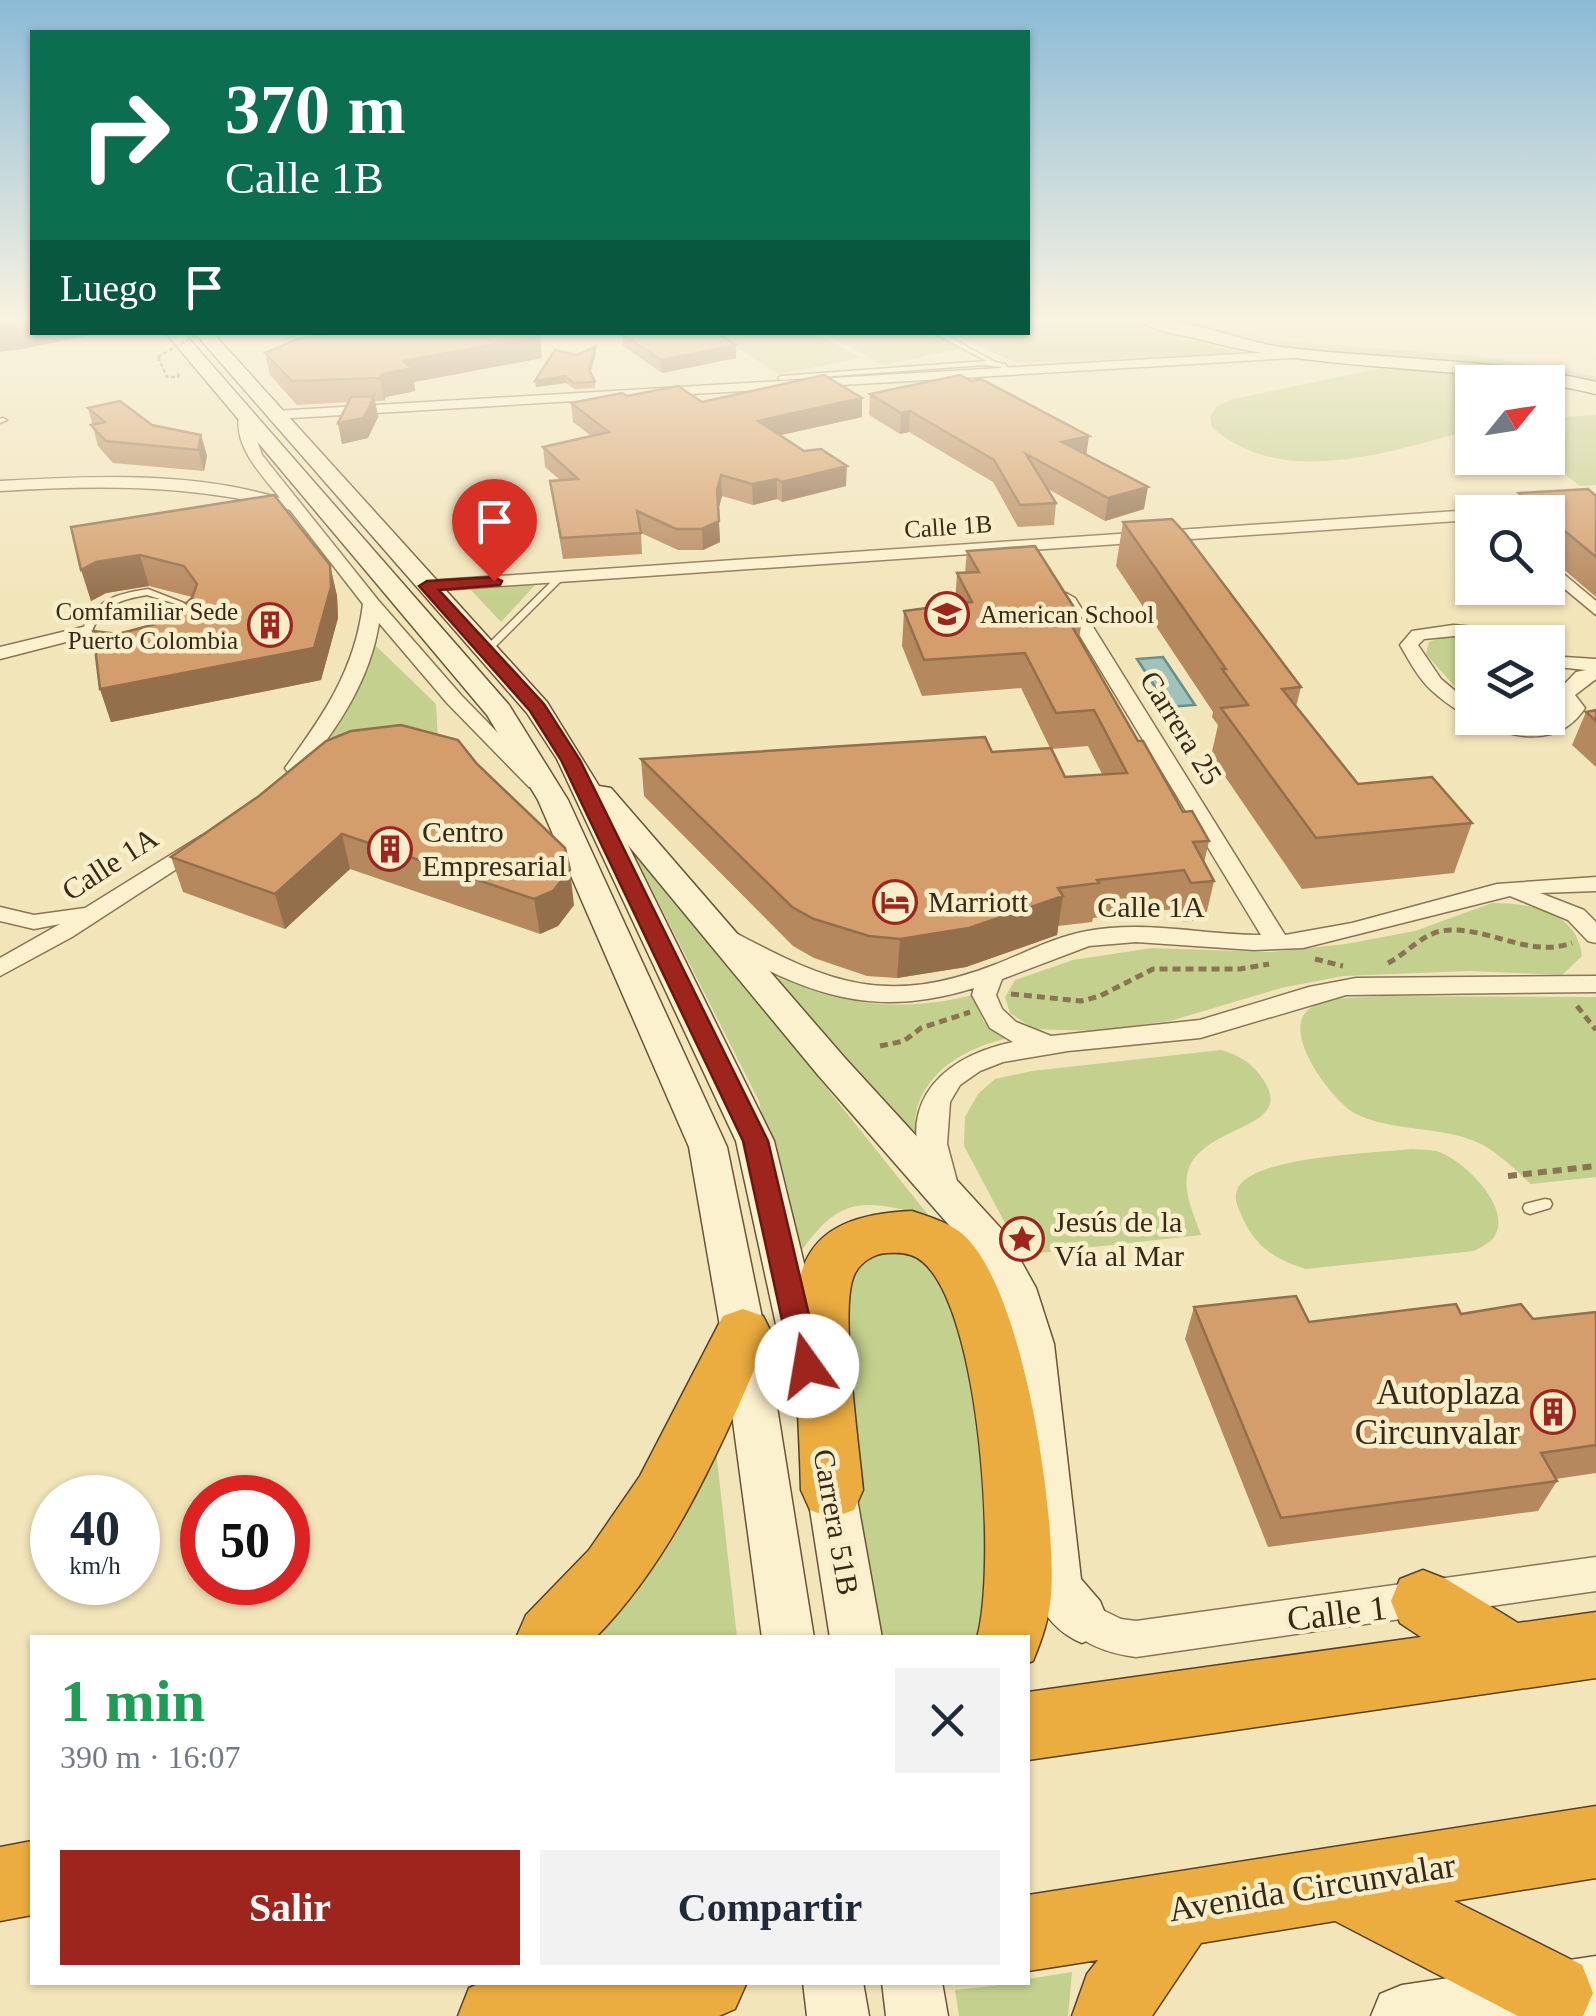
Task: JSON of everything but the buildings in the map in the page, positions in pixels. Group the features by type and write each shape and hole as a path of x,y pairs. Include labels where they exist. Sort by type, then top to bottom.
{"highway":[{"path":"832,1490 824,1280 838,1255 864,1236 892,1230 920,1237 943,1252 967,1281 994,1349 1018,1553 1016,1622 1011,1635"},
{"path":"551,1635 590,1596 640,1530 707,1411 743,1332"},
{"path":"1423,1602 1511,1657"},
{"path":"1030,1726 1596,1646"},
{"name":"Avenida Circunvalar","path":"1030,1933 1596,1842"},
{"path":"1341,1884 1575,1990"},
{"path":"1111,2016 1115,2002 1181,1906"},
{"path":"498,2016 689,1985"}],"main road":[{"name":"Carrera 51B","path":"239,413 500,711 547,814 580,865 708,1147 743,1332 788,1635"},
{"name":"Carrera 51B","path":"275,415 537,708 571,760 755,1141 832,1490 856,1635"},
{"path":"571,760 990,1245 1021,1307 1032,1344 1057,1589 1082,1618"},
{"path":"833,1985 838,2016"},
{"path":"912,1985 917,2016"},
{"path":"1402,2016 1575,1990"}],"street":[{"path":"275,415 309,413"},
{"path":"244,419 247,438 258,459 372,604 547,814"},
{"path":"206,486 243,475 258,459"},
{"path":"0,489 28,484 120,482 206,486 296,507"},
{"path":"1565,508 1596,506"},
{"name":"Calle 1B","path":"427,586 562,577 1042,561 1335,520 1455,516"},
{"name":"Carrera 25","path":"1042,561 1278,953"},
{"path":"1565,582 1596,610"},
{"path":"327,754 287,774 322,735 350,687 367,644 372,604"},
{"path":"1455,630 1418,635 1409,645 1434,683 1455,700"},
{"path":"0,654 87,631"},
{"path":"1565,662 1596,665"},
{"path":"1565,722 1572,718 1575,708 1566,694 1583,676 1596,673"},
{"name":"Calle 1A","path":"0,968 226,825"},
{"name":"Calle 1A","path":"722,935 793,976 870,996 914,996 992,974 1065,944 1091,938 1144,934 1278,953 1483,894 1596,884"},
{"path":"0,914 34,922 62,918 95,908 128,890"},
{"path":"1505,891 1555,904 1576,915 1594,933"},
{"path":"992,974 984,995 996,1020 1012,1032 1055,1044"},
{"path":"948,1199 932,1152 933,1114 949,1079 974,1061 1004,1051 1138,1039 1204,1028 1299,997 1348,987 1592,982"},
{"name":"Calle 1","path":"1082,1618 1117,1637 1136,1639 1423,1602 1596,1574"}],"lane":[{"path":"486,651 562,577"},
{"path":"148,592 167,596 180,604 185,616 182,629 169,641 142,650 112,649 94,641 87,631 92,616 122,595 148,592"}],"path":[{"path":"1372,966 1400,958 1419,940 1446,930 1482,933 1556,951 1594,933"},
{"path":"880,1046 904,1041 921,1028 1017,992 1078,1002 1093,999 1132,976 1163,968 1236,973 1278,953"},
{"path":"1304,958 1352,968"},
{"path":"1508,1176 1596,1166"}],"green space":[{"path":"1212,413 1455,413 1455,435 1339,460 1271,457 1240,446 1212,427"},
{"path":"1596,415 1596,485 1580,486 1565,475 1565,417"},
{"path":"535,585 501,622 470,589"},
{"path":"1455,637 1455,687 1426,654 1429,642"},
{"path":"374,644 436,704 438,740 311,757"},
{"path":"625,836 929,1216 881,1206 848,1208 821,1227 791,1265 759,1101"},
{"path":"1492,903 1536,908 1562,919 1578,941 1582,956 1562,975 1469,971 1343,976 1281,988 1170,1021 1094,1031 1034,1029 1010,1013 1005,997 1015,980 1073,960 1152,948 1270,952 1346,944 1415,931"},
{"path":"765,972 817,992 867,1003 918,1004 973,995 984,1022 1008,1038 968,1052 934,1078 917,1108 914,1151"},
{"path":"1382,996 1596,997 1596,1177 1531,1184 1483,1145 1453,1134 1371,1120 1346,1107 1305,1051 1301,1022 1307,1011 1323,1002"},
{"path":"1221,1050 1251,1065 1264,1081 1270,1097 1268,1109 1259,1118 1213,1143 1189,1168 1187,1193 1201,1235 1022,1255 964,1146 965,1117 978,1094 995,1079 1032,1071"},
{"path":"1433,1150 1447,1156 1482,1186 1497,1212 1498,1225 1490,1241 1474,1251 1306,1269 1277,1257 1261,1245 1248,1229 1237,1204 1237,1190 1246,1179 1264,1170 1316,1158"},
{"path":"887,1244 918,1254 934,1266 978,1373 994,1635 879,1635 844,1440 839,1332 855,1254"},
{"path":"714,1433 737,1635 572,1635"},
{"path":"1072,1972 1068,2016 959,2016 955,1990 1030,1985 1030,1979"}],"water":[{"path":"1163,657 1195,705 1168,707 1137,659"}],"place":[{"name":"American School","path":"947,614"},
{"name":"Comfamiliar Sede Puerto Colombia","path":"270,625"},
{"name":"Centro Empresarial","path":"390,849"},
{"name":"Marriott","path":"895,902"},
{"name":"Jesús de la Vía al Mar","path":"1022,1239"},
{"name":"Autoplaza Circunvalar","path":"1553,1412"}],"route":[{"path":"494,581 427,586 537,708 571,760 755,1141 807,1366"}]}
